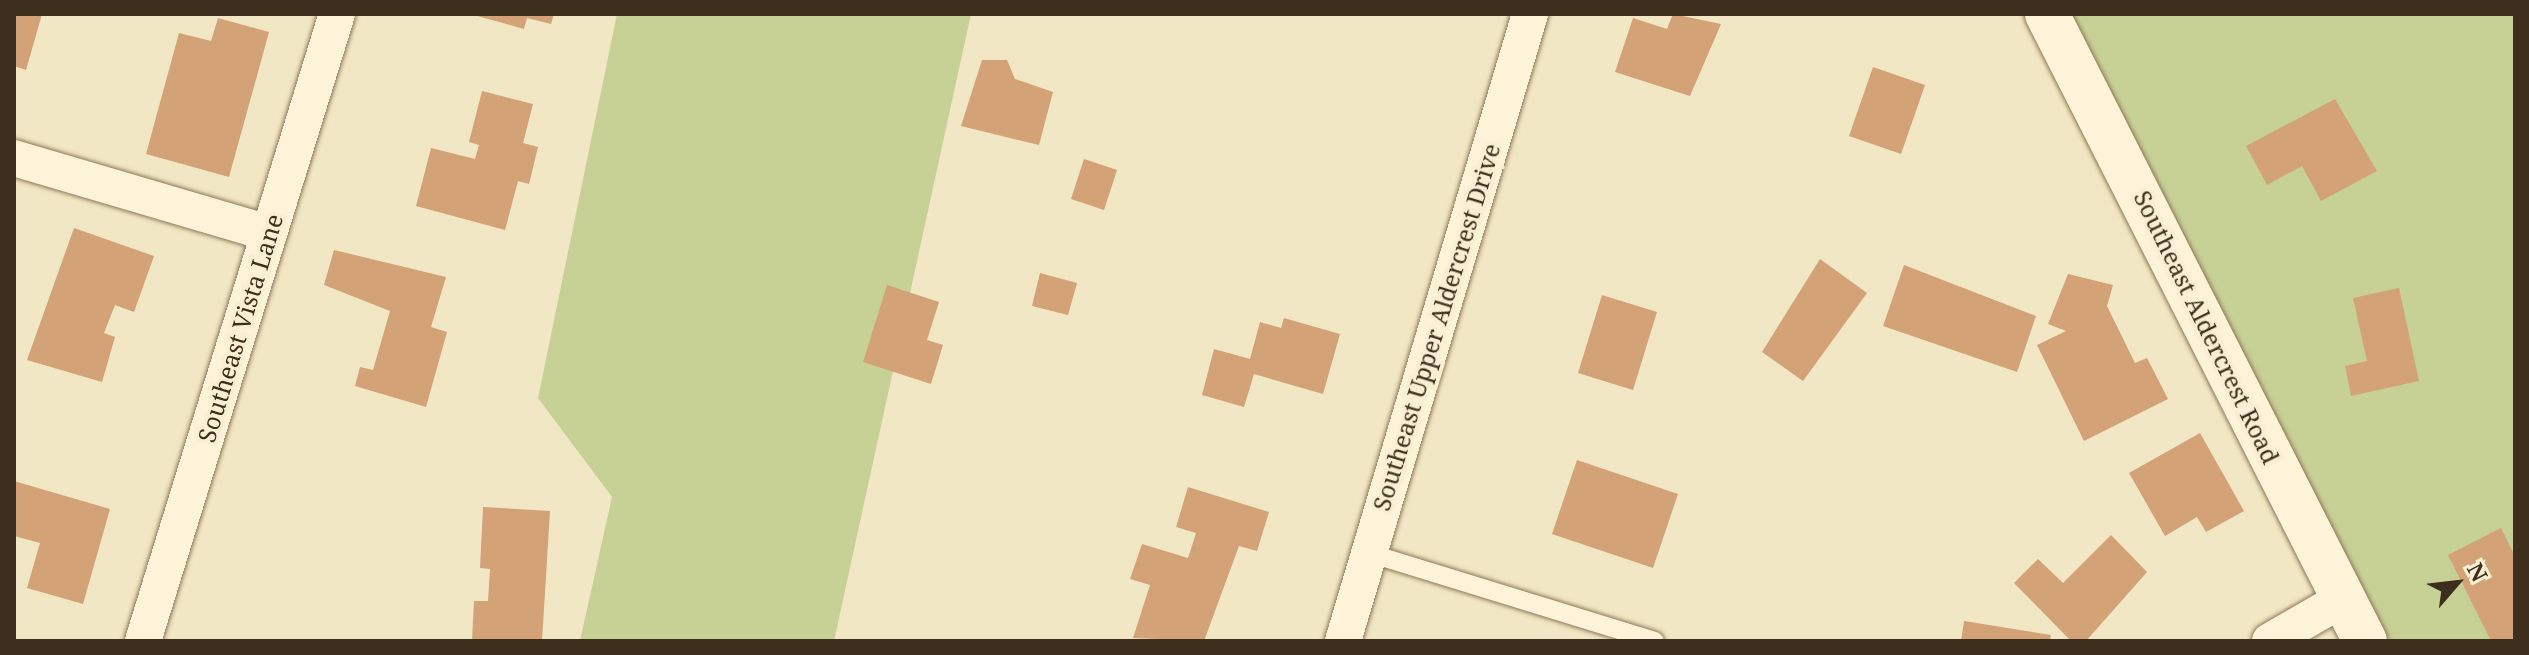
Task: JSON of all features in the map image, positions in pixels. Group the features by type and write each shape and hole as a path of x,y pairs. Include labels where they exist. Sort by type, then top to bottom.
{"street":[{"name":"Southeast Vista Lane","path":"143,641 337,14"},
{"name":"Southeast Upper Aldercrest Drive","path":"1343,641 1530,14"},
{"name":"Southeast Aldercrest Road","path":"2047,14 2365,641"},
{"path":"14,158 269,233"},
{"path":"2270,641 2343,599"}],"lane":[{"path":"1369,553 1655,641"}],"green space":[{"path":"617,14 971,14 834,641 580,641 612,497 538,398"},
{"path":"2059,14 2515,14 2515,641 2386,641"}],"building":[{"path":"14,14 42,14 26,70 14,66"},
{"path":"470,14 554,14 551,24 527,18 524,29"},
{"path":"1673,14 1721,24 1690,96 1615,72 1633,18 1667,29"},
{"path":"218,18 269,32 229,177 146,154 179,33 211,41"},
{"path":"982,60 1007,60 1015,79 1053,92 1039,145 961,126"},
{"path":"1873,67 1925,85 1901,154 1849,136"},
{"path":"482,91 533,104 523,143 538,147 529,184 518,181 505,230 416,206 431,148 475,159 479,145 469,142"},
{"path":"2335,99 2377,171 2321,201 2302,166 2267,185 2246,146"},
{"path":"1084,159 1117,170 1104,210 1071,199"},
{"path":"74,228 154,256 134,312 115,305 104,333 115,337 102,382 27,360"},
{"path":"334,250 446,277 431,327 447,332 426,407 355,386 360,367 373,370 390,311 324,285"},
{"path":"1820,259 1867,293 1803,381 1762,352"},
{"path":"1904,265 2036,316 2017,372 1883,326"},
{"path":"1040,273 1077,283 1068,315 1032,306"},
{"path":"2068,274 2113,285 2107,306 2135,363 2147,358 2168,399 2084,441 2037,345 2066,331 2048,324"},
{"path":"887,285 939,302 927,340 943,345 931,384 863,362"},
{"path":"2399,288 2419,381 2351,396 2345,366 2367,361 2353,298"},
{"path":"1602,295 1657,312 1633,390 1578,373"},
{"path":"1284,318 1340,334 1323,394 1254,374 1244,407 1202,395 1214,349 1250,359 1260,322 1281,328"},
{"path":"2200,433 2244,511 2206,532 2197,517 2165,536 2129,473"},
{"path":"1577,460 1678,494 1653,568 1552,534"},
{"path":"14,481 110,509 83,604 27,588 40,543 14,536"},
{"path":"1188,487 1269,512 1257,551 1239,546 1204,641 1133,638 1150,585 1130,579 1142,544 1188,558 1196,533 1176,527"},
{"path":"483,507 550,511 542,641 472,641 474,601 488,601 490,569 480,568"},
{"path":"2501,528 2515,556 2515,641 2491,641 2448,555"},
{"path":"2111,535 2147,572 2086,641 2071,641 2014,583 2038,559 2063,583"},
{"path":"1964,621 2051,635 2050,641 1961,641"}]}
